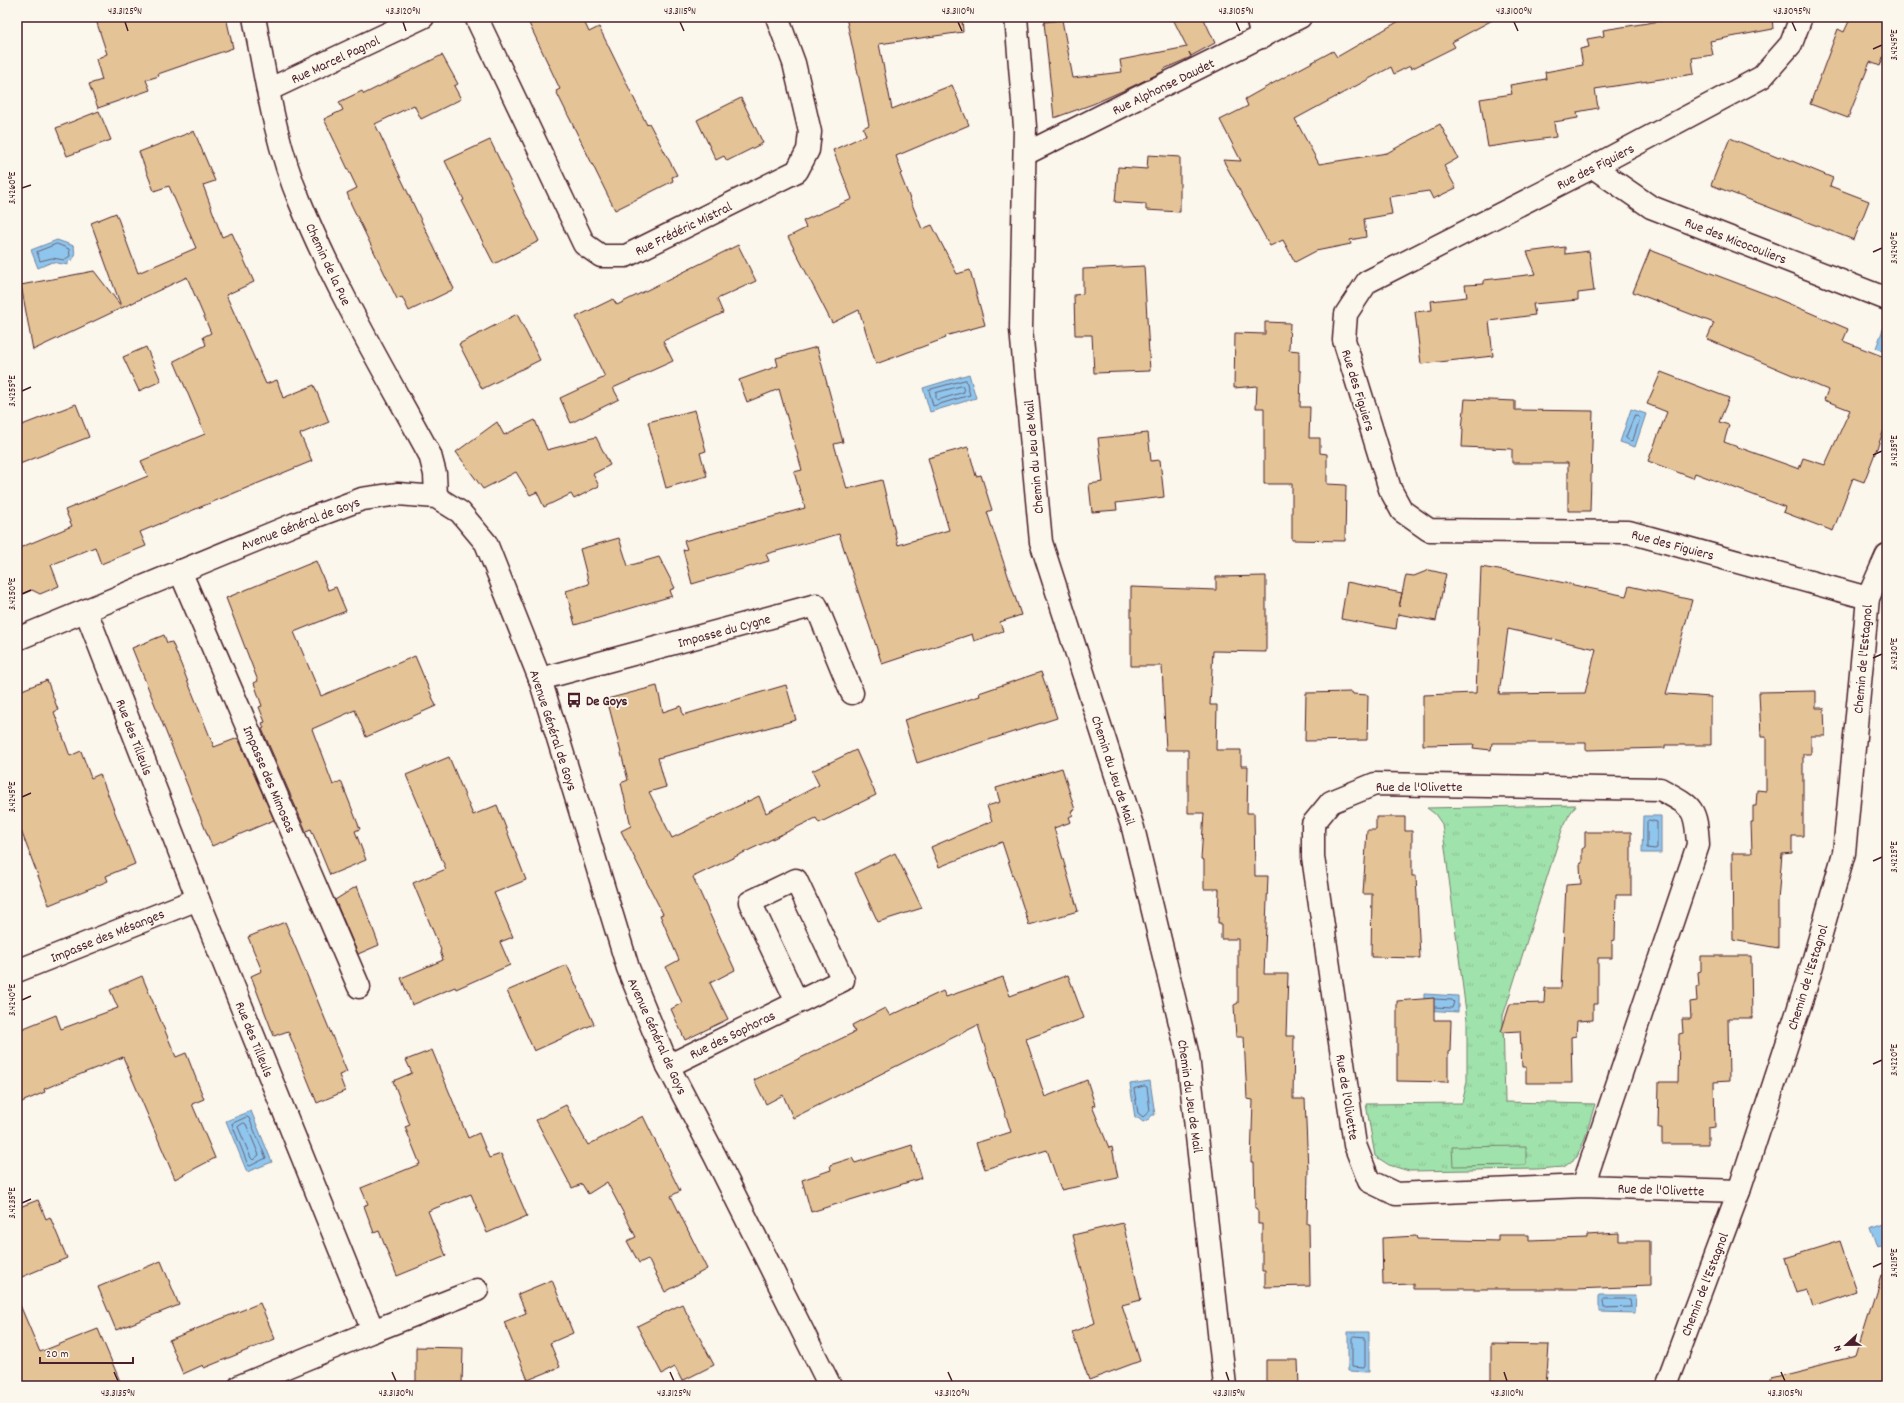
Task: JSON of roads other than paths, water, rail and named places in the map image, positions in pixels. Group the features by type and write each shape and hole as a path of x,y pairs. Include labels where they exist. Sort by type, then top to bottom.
{"street":[{"name":"Chemin de la Pue","path":"254,17 279,141 299,201 349,307 430,455 435,474 436,497"},
{"name":"Rue Marcel Pagnol","path":"268,90 423,17"},
{"name":"Rue Frédéric Mistral","path":"476,17 584,244 601,256 626,256 797,171 808,150 810,132 794,63 777,17"},
{"name":"Chemin du Jeu de Mail","path":"1016,17 1025,127 1021,329 1041,542 1133,828 1188,1056 1225,1386"},
{"name":"Rue Alphonse Daudet","path":"1025,154 1259,27 1300,17"},
{"name":"Rue des Figuiers","path":"1801,17 1791,44 1762,77 1593,167 1367,282 1346,314 1344,340 1390,489 1402,512 1429,530 1629,532 1868,598"},
{"name":"Rue des Micocouliers","path":"1593,167 1651,207 1887,299"},
{"name":"Avenue Général de Goys","path":"17,639 295,524 362,499 398,494 436,497 460,512 486,543 540,679 628,968 668,1066 715,1156 830,1386"},
{"name":"Chemin de l'Estagnol","path":"1666,1386 1739,1191 1807,983 1844,853 1868,598 1887,555"},
{"name":"Impasse des Mimosas","path":"180,571 359,986"},
{"name":"Impasse du Cygne","path":"540,679 816,605 852,693"},
{"name":"Rue des Tilleuls","path":"86,611 198,899 373,1331"},
{"name":"Rue de l'Olivette","path":"1583,1186 1698,846 1696,819 1690,808 1686,803 1660,789 1399,784 1375,784 1331,802 1313,824 1313,857 1355,1145 1368,1181 1396,1194 1583,1186 1739,1191"},
{"name":"Rue des Sophoras","path":"668,1066 843,980 796,880 750,902 797,1002"},
{"name":"Impasse des Mésanges","path":"17,971 198,899"},
{"path":"240,1386 477,1290"}],"water":[{"path":"57,240 74,246 75,256 72,260 68,261 68,265 52,262 38,268 31,250"},
{"path":"1885,324 1887,325 1887,352 1876,348"},
{"path":"969,374 976,398 930,412 923,388"},
{"path":"1631,409 1646,414 1635,447 1620,442"},
{"path":"1643,816 1661,816 1661,853 1642,853"},
{"path":"1424,994 1458,996 1458,1012 1424,1010"},
{"path":"1150,1081 1155,1115 1152,1115 1149,1119 1143,1122 1138,1118 1135,1118 1130,1084"},
{"path":"251,1111 272,1162 247,1172 226,1121"},
{"path":"1887,1222 1887,1245 1878,1248 1871,1228"},
{"path":"1599,1295 1636,1295 1635,1313 1599,1312"},
{"path":"1348,1332 1369,1332 1369,1372 1348,1371"}],"place":[{"name":"De Goys","path":"574,700"}]}
